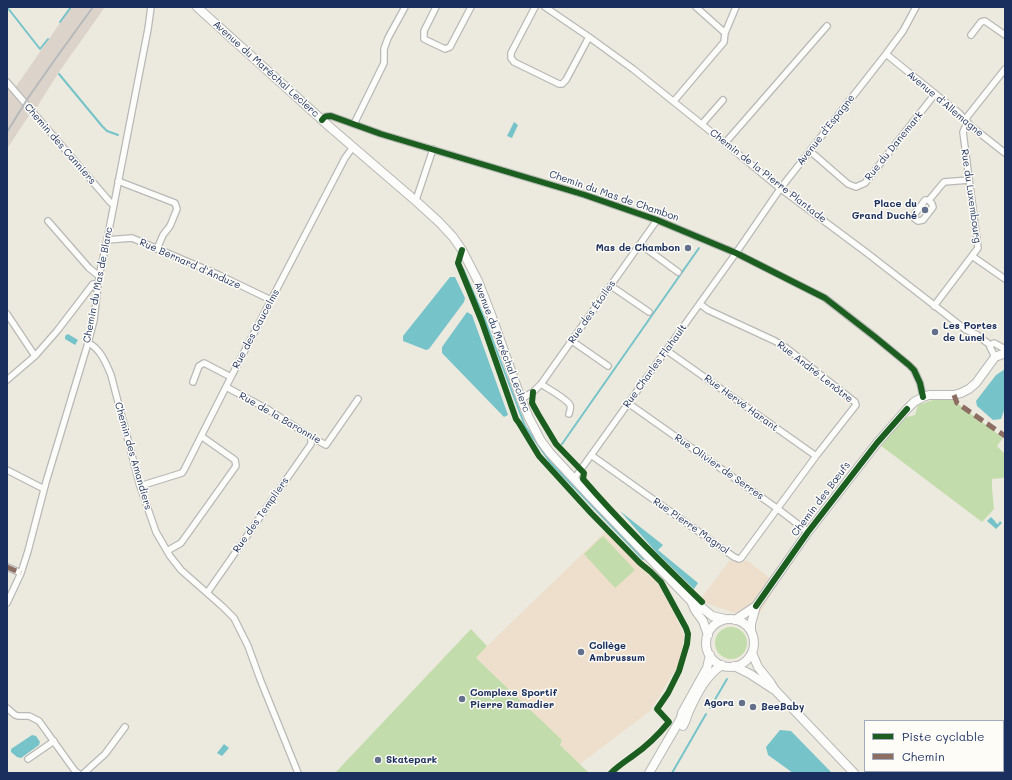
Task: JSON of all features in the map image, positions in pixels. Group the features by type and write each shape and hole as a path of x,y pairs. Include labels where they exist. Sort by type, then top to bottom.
{"main road":[{"name":"Avenue du Maréchal Leclerc","path":"197,7 353,148 439,222 452,237 462,250 478,281 521,399 541,441 550,454 691,601 695,610 703,621 708,634"},
{"path":"995,357 1005,353"},
{"name":"Chemin des Bœufs","path":"751,631 751,624 756,606 808,532 877,442 907,408 914,402 929,395 954,395 961,393 976,383 995,357"},
{"name":"Avenue du Maréchal Leclerc","path":"691,601 699,605 712,616 725,619"},
{"name":"Chemin des Bœufs","path":"735,620 756,606"},
{"path":"725,619 735,620 746,625 751,631 754,640 752,653 742,663 734,666 722,665 716,662 710,655 707,647 708,634 716,624 725,619"},
{"path":"752,653 758,667 775,690 854,773"},
{"path":"649,773 681,718 682,713 707,668 710,655"},
{"path":"655,773 685,723 689,712 706,681 711,674 722,665"},
{"path":"734,666 775,690"}],"street":[{"name":"Chemin du Mas de Blanc","path":"7,603 21,573 28,551 44,489 94,320 98,276 114,206 151,7"},
{"path":"354,124 384,63 384,49 388,38 405,7"},
{"path":"436,7 424,31 424,38 445,49 450,46 471,7"},
{"path":"535,7 511,53 511,58 514,62 558,84 562,84 566,80 589,37"},
{"name":"Chemin de la Pierre Plantade","path":"545,7 633,69 780,189 867,253 966,330 976,334 990,345 994,343 1005,349"},
{"path":"696,7 725,33"},
{"path":"674,101 724,42 725,33 736,7"},
{"name":"Avenue d'Espagne","path":"736,254 780,189 903,31 916,7"},
{"path":"971,35 981,22 985,21 1005,35"},
{"path":"725,143 827,26"},
{"name":"Avenue d'Allemagne","path":"886,54 959,113 972,127 1005,153"},
{"path":"967,121 967,117 1005,69"},
{"name":"Chemin des Canniers","path":"7,82 114,206"},
{"name":"Rue du Danemark","path":"810,151 848,184 856,187 865,183 935,94"},
{"path":"702,124 723,100"},
{"name":"Chemin du Mas de Chambon","path":"322,120 326,116 331,116 381,134 585,195 657,220 736,254 825,298 910,365 920,383 923,397"},
{"name":"Rue du Luxembourg","path":"934,306 978,248 963,132 967,121"},
{"name":"Rue des Gaucelms","path":"140,486 182,473 184,470 345,158 353,148"},
{"path":"414,200 417,197 434,149"},
{"path":"929,200 944,182 969,180"},
{"path":"118,181 175,203 177,210 157,249"},
{"name":"Rue des Étoiles","path":"521,399 533,392 541,384 657,220"},
{"path":"48,221 89,268 98,276"},
{"name":"Rue Bernard d'Anduze","path":"107,240 132,238 219,275 271,300"},
{"path":"640,244 678,272"},
{"name":"Rue Charles Flahault","path":"574,478 736,254"},
{"path":"972,256 1005,280"},
{"path":"7,380 35,356 57,331 93,284 97,285"},
{"path":"611,286 649,312"},
{"name":"Rue André Lenôtre","path":"700,304 708,310 785,347 855,402 856,405 816,456 778,509"},
{"path":"7,314 35,356"},
{"path":"572,341 608,366"},
{"name":"Chemin des Amandiers","path":"88,343 92,345 105,359 111,375 140,486 156,532 170,556 181,570 234,618 248,646 298,773"},
{"path":"990,345 995,357"},
{"name":"Rue Hervé Harant","path":"666,350 816,456"},
{"path":"193,382 199,366 204,363 231,377"},
{"path":"541,384 570,405 571,411 569,414"},
{"name":"Rue de la Baronnie","path":"226,387 269,410 326,446 358,399"},
{"name":"Rue Olivier de Serres","path":"628,403 778,509 808,532"},
{"path":"167,551 181,543 236,466 235,460 201,436"},
{"name":"Rue des Templiers","path":"207,593 311,444 311,437"},
{"name":"Rue Pierre Magnol","path":"591,455 738,559 741,558 778,509"},
{"path":"7,470 44,489"},
{"path":"7,567 21,573"},
{"path":"7,708 15,715 29,716 39,721 75,771 78,773"},
{"path":"84,773 105,754 125,727"},
{"path":"28,759 54,741"}],"shaded area":[{"path":"71,7 105,7 7,149 7,89 17,85"},
{"name":"Collège Ambrussum","path":"607,530 639,566 656,580 684,635 679,664 650,711 580,764 560,745 562,740 476,658"},
{"path":"730,560 739,563 747,560 777,584 756,620 699,601"}],"green space":[{"path":"933,400 953,400 1003,438 997,446 1005,454 1005,476 1003,478 992,479 994,509 982,522 880,445 903,418 915,415 918,405"},
{"path":"603,536 635,570 615,588 584,554"},
{"path":"728,627 734,627 744,634 747,643 746,649 740,656 734,659 728,659 718,652 715,646 715,640 722,630"},
{"name":"Complexe Sportif Pierre Ramadier","path":"471,629 487,646 476,658 562,740 560,745 589,773 335,773"}],"water":[{"path":"514,122 518,125 512,138 507,136"},
{"path":"450,277 455,277 465,298 464,302 429,349 426,350 403,341 403,336"},
{"path":"467,312 472,315 508,415 504,417 442,353 442,347"},
{"path":"68,334 78,340 75,345 65,339 65,336"},
{"path":"1005,369 1005,408 1001,419 993,420 977,406 976,401 996,375"},
{"path":"620,511 663,545 658,550 698,583 694,589 656,552"},
{"path":"991,517 996,523 998,524 1000,521 1002,523 996,529 987,521"},
{"path":"780,730 791,731 832,773 793,773 768,755 766,747"},
{"path":"32,735 36,736 40,742 39,745 21,758 17,757 11,752 11,749"},
{"path":"224,744 229,748 222,756 217,753"}],"waterway":[{"path":"7,7 40,49 48,39"},
{"path":"60,22 71,7"},
{"path":"59,74 102,126 107,131 118,135"},
{"path":"562,444 699,248"},
{"path":"463,269 485,320 525,426 550,462 643,559"},
{"path":"710,708 727,679"},
{"path":"672,773 706,714"}],"railway":[{"path":"7,132 28,98 93,7"}],"marked path":[{"path":"954,395 957,403 1005,436"},
{"path":"7,567 21,573"}],"cycle path":[{"path":"322,120 326,116 331,116 381,134 585,195 657,220 736,253 825,298 914,370 920,383 923,397"},
{"path":"462,250 458,263 482,322 516,419 539,456 591,513 640,563 661,582 688,634 687,644 679,671 668,693 657,709 669,722 648,744 611,773"},
{"path":"533,392 532,403 538,414 556,444 584,473 583,479 626,526 702,602"},
{"path":"756,606 808,532 877,443 907,409"}],"place":[{"name":"Place du Grand Duché","path":"925,210"},
{"name":"Mas de Chambon","path":"688,248"},
{"name":"Les Portes de Lunel","path":"935,332"},
{"name":"Collège Ambrussum","path":"581,652"},
{"name":"Complexe Sportif Pierre Ramadier","path":"462,699"},
{"name":"Agora","path":"742,703"},
{"name":"BeeBaby","path":"753,707"},
{"name":"Skatepark","path":"378,760"}]}
